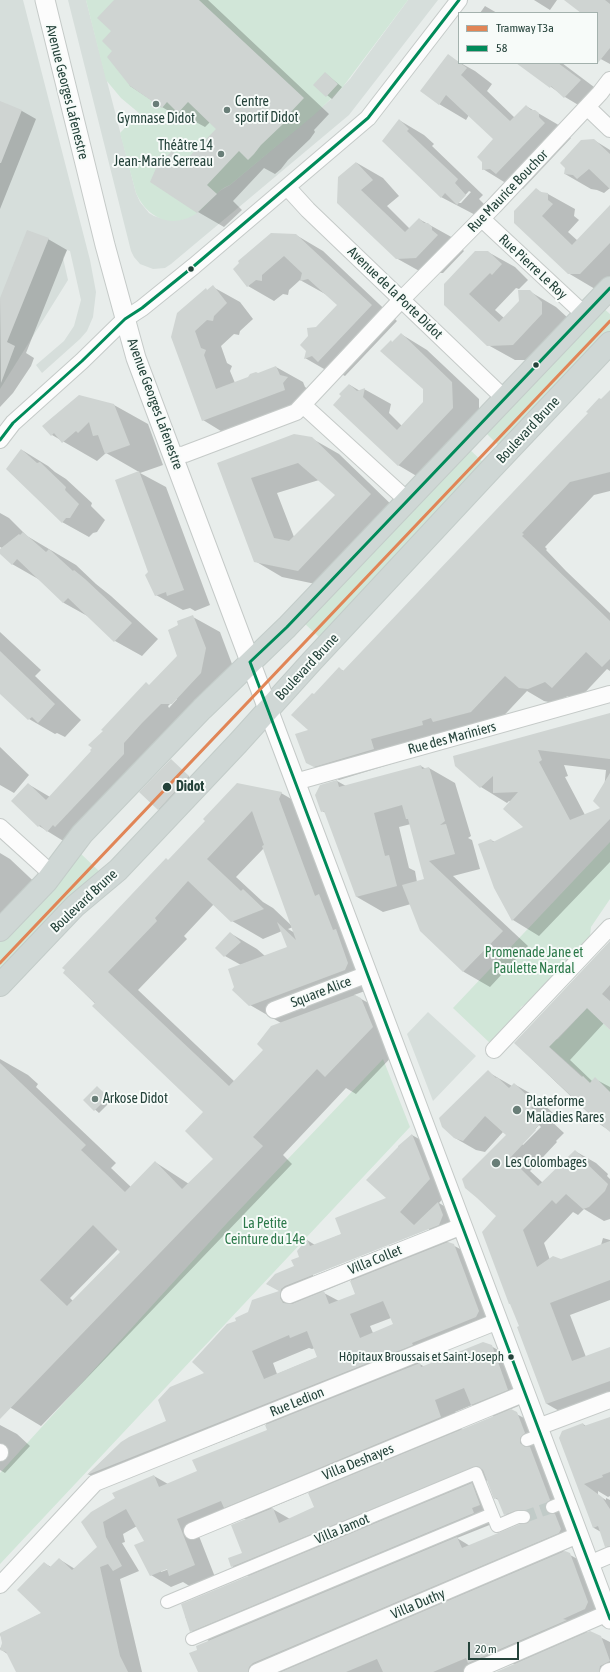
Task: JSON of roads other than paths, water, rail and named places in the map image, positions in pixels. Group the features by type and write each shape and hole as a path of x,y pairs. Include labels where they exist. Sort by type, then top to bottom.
{"main road":[{"path":"0,930 52,874 82,834 202,710 287,627 610,288"},
{"name":"Boulevard Brune","path":"0,985 75,906 118,870 457,505 610,343"}],"street":[{"name":"Avenue Georges Lafenestre","path":"45,0 105,245 136,358 525,1393 535,1434 559,1504 578,1535 609,1616"},
{"path":"0,440 13,423 82,361 125,319 142,308 194,266 368,118 459,0"},
{"name":"Rue Maurice Bouchor","path":"174,456 185,454 296,412 402,299 482,219 587,107 610,80"},
{"path":"587,107 610,129"},
{"name":"Avenue de la Porte Didot","path":"287,187 308,210 504,398"},
{"name":"Rue Pierre Le Roy","path":"482,219 585,315"},
{"path":"303,405 407,500"},
{"name":"Rue des Mariniers","path":"295,782 610,694"},
{"path":"0,827 52,874"},
{"path":"494,1050 610,927"},
{"name":"Square Alice","path":"274,1010 368,974"},
{"name":"Villa Collet","path":"289,1295 462,1226"},
{"name":"Rue Ledion","path":"0,1585 95,1483 498,1321"},
{"name":"Villa Deshayes","path":"192,1531 525,1393"},
{"path":"535,1434 610,1400"},
{"name":"Villa Jamot","path":"167,1602 476,1473 497,1526 518,1517 524,1517"},
{"path":"192,1638 492,1514"},
{"name":"Villa Duthy","path":"257,1672 578,1535"},
{"path":"589,1564 610,1555"},
{"path":"472,1672 609,1616"}],"tunnel":[{"path":"524,1517 552,1507"}],"tram line":[{"name":"T3a","path":"0,963 610,321"}],"place":[{"name":"Gymnase Didot","path":"156,104"},
{"name":"Centre sportif Didot","path":"227,110"},
{"name":"Théâtre 14 Jean-Marie Serreau","path":"221,154"},
{"name":"Didot","path":"167,787"},
{"name":"Arkose Didot","path":"95,1099"},
{"name":"Plateforme Maladies Rares","path":"517,1110"},
{"name":"Les Colombages","path":"496,1163"},
{"name":"Hôpitaux Broussais et Saint-Joseph","path":"511,1357"}],"park label":[{"name":"Promenade Jane et Paulette Nardal","path":"534,962"},
{"name":"La Petite Ceinture du 14e","path":"265,1232"}]}
